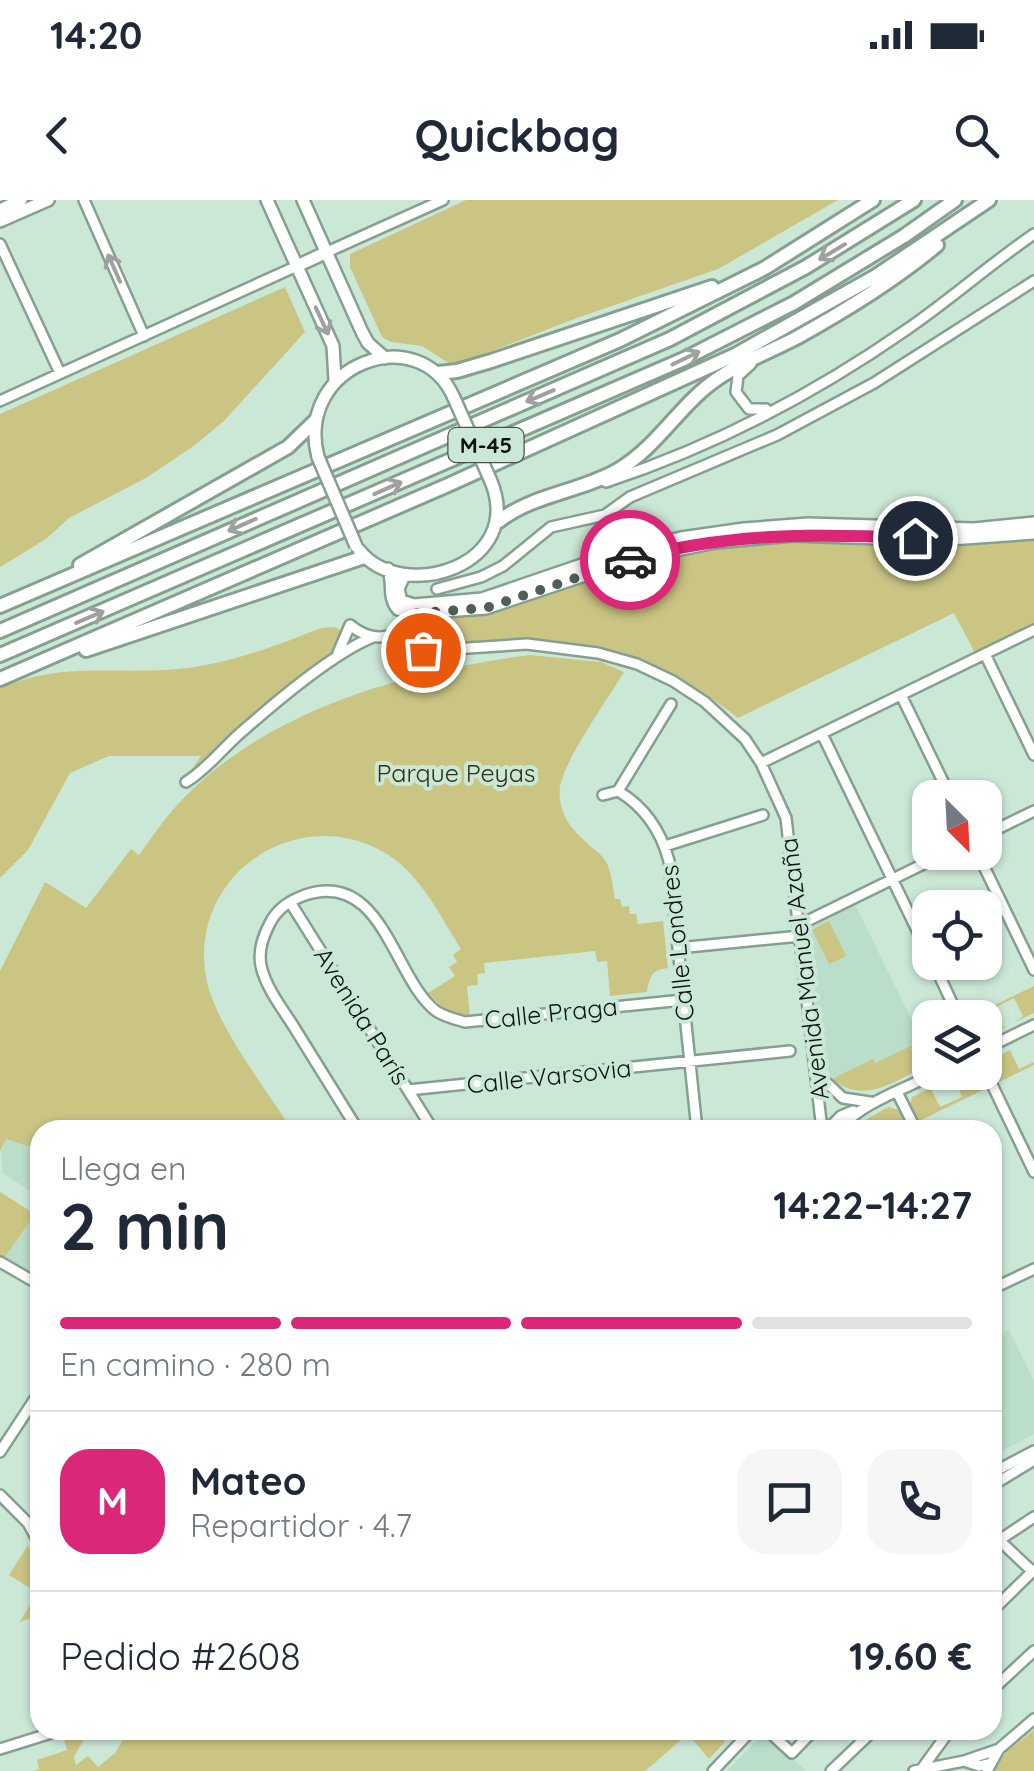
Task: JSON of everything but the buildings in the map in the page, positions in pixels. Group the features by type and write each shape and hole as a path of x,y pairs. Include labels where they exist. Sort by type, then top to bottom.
{"highway":[{"path":"0,605 620,340 765,268 873,200"},
{"name":"M-45","path":"0,631 670,340 806,268 914,200"},
{"name":"M-45","path":"0,655 684,359 794,302 904,236 954,200"},
{"path":"499,520 522,505 574,490 627,464 703,389 886,284 984,203"},
{"path":"2,679 448,486 720,362 876,276 984,203"},
{"path":"438,373 490,362 657,308 713,287 815,238"},
{"path":"0,605 288,448 315,421"},
{"path":"2,679 360,551"}],"main road":[{"path":"0,210 22,200"},
{"path":"0,221 48,200"},
{"path":"266,200 333,346 335,380"},
{"path":"303,200 368,343 385,358"},
{"path":"297,266 327,252"},
{"path":"438,373 408,358 385,358 335,380 323,396 315,421 318,457 360,551 404,575 432,574 463,563 488,542 499,520"},
{"name":"M-45","path":"438,373 454,398 490,480 499,520"},
{"path":"404,575 398,589 400,601 458,602 510,590 614,554 726,531 808,524 974,529 1034,523"},
{"path":"388,569 393,604 416,616 486,608 636,558 716,542 807,534 936,540 1034,534"}],"street":[{"path":"84,200 144,336"},
{"path":"327,252 443,200"},
{"path":"574,490 699,446 801,394 904,332 1033,236"},
{"path":"0,244 60,374"},
{"path":"0,401 297,266"},
{"path":"437,589 504,566 551,528 605,515 630,497 777,435 874,382 1034,282"},
{"path":"768,352 738,376 735,384 739,399 756,411 801,394"},
{"path":"186,782 204,771 243,730 354,645 395,634 416,616"},
{"path":"416,616 416,640 431,651"},
{"path":"314,675 341,650 350,626 374,637"},
{"path":"762,763 1034,630"},
{"name":"Avenida Manuel Azaña","path":"395,634 407,643 431,651 527,644 598,653 638,664 673,680 733,725 762,763 786,818 823,1120"},
{"path":"985,654 1034,755"},
{"path":"901,695 941,780"},
{"path":"603,795 618,791 671,704"},
{"path":"822,734 912,919"},
{"name":"Calle Londres","path":"618,791 650,819 665,846 696,1120"},
{"path":"1002,826 1034,811"},
{"path":"665,846 763,815"},
{"path":"678,948 800,930 913,870"},
{"path":"986,870 1034,970"},
{"name":"Calle Praga","path":"290,902 324,892 341,894 361,904 380,926 426,1000 438,1012 465,1022 683,1000"},
{"path":"290,902 273,917 264,935 262,968 352,1120"},
{"name":"Avenida París","path":"290,902 427,1120"},
{"path":"1002,1041 1034,1025"},
{"name":"Calle Varsovia","path":"408,1090 790,1051"},
{"path":"815,1072 844,1098 860,1103 878,1102"},
{"path":"840,1120 912,1085"},
{"path":"995,1090 1034,1172"},
{"path":"897,1092 911,1120"},
{"path":"819,1104 845,1117"},
{"path":"0,1262 30,1279"},
{"path":"1002,1284 1034,1269"},
{"path":"0,1452 30,1406"},
{"path":"1002,1474 1034,1452"},
{"path":"1002,1476 1034,1460"},
{"path":"0,1495 30,1527"},
{"path":"1002,1538 1034,1517"},
{"path":"1002,1547 1033,1571 1002,1601"},
{"path":"1002,1681 1034,1651"},
{"path":"964,1762 977,1768 989,1767 1000,1749 1034,1718"},
{"path":"0,1749 30,1740"},
{"path":"713,1771 742,1740"},
{"path":"778,1740 792,1753 804,1740"},
{"path":"835,1771 864,1740"},
{"path":"921,1770 943,1740"},
{"path":"914,1771 964,1762 1000,1749"}],"shaded area":[{"path":"855,904 912,1021 912,1046 832,1079 822,1059 808,930"},
{"path":"6,1139 30,1147 30,1191 3,1173 1,1151"},
{"path":"30,1221 30,1273 5,1257"},
{"path":"1009,1330 1034,1381 1034,1434 1002,1451 1002,1334"},
{"path":"757,1740 773,1740 806,1771 727,1771"}],"green space":[{"path":"466,200 838,200 718,269 453,366 422,346 382,337 350,267 350,254"},
{"path":"285,287 305,332 224,421 146,478 69,518 46,539 0,567 0,414"},
{"path":"1034,539 1034,624 975,653 954,613 738,718 666,671 594,647 518,640 433,645 422,636 423,627 431,618 493,613 629,566 717,548 796,541 957,545"},
{"path":"335,627 341,631 341,641 335,653 231,735 199,771 186,777 201,756 109,756 70,773 28,850 0,878 0,688 62,672 166,670 206,665"},
{"name":"Parque Peyas","path":"529,655 601,662 624,672 569,761 560,798 570,826 607,863 615,899 620,899 622,907 629,906 638,924 663,921 668,968 652,975 647,992 610,996 607,961 597,962 595,951 484,963 485,973 477,974 478,985 467,986 470,1016 447,1012 428,993 455,976 449,967 457,962 453,955 461,949 410,873 387,854 353,840 319,836 286,842 256,857 232,879 214,907 205,940 206,977 219,1015 285,1120 30,1120 30,1147 6,1139 0,1152 0,971 45,882 86,908 131,849 139,855 171,812 206,777 246,747 335,702 432,672"},
{"path":"829,921 846,956 829,964 812,930"},
{"path":"1034,986 1034,1013 1015,1022 1023,1016 1014,998 1002,1002"},
{"path":"912,1046 912,1073 892,1083 856,1090 832,1079 873,1059 875,1063"},
{"path":"1010,1050 1019,1069 1034,1065 1002,1081 1002,1055"},
{"path":"927,1090 933,1090 940,1107 962,1097 959,1090 983,1090 921,1120 916,1120 910,1106 912,1097"},
{"path":"888,1107 900,1110 905,1120 865,1120"},
{"path":"0,1192 30,1211 30,1221 5,1257 0,1255"},
{"path":"28,1545 30,1588 9,1575"},
{"path":"30,1605 30,1618 19,1623"},
{"path":"1034,1730 1034,1771 993,1771 1006,1752"},
{"path":"64,1740 83,1740 74,1757 76,1765 88,1756 98,1767 115,1753 123,1740 681,1740 645,1771 33,1771 39,1769 37,1760 67,1750"},
{"path":"693,1740 724,1740 709,1759"}],"way so far":[{"path":"423,650 431,651 416,640 417,613 486,608 630,560"}],"route":[{"path":"630,560 686,547 754,538 821,534 915,538"}]}
